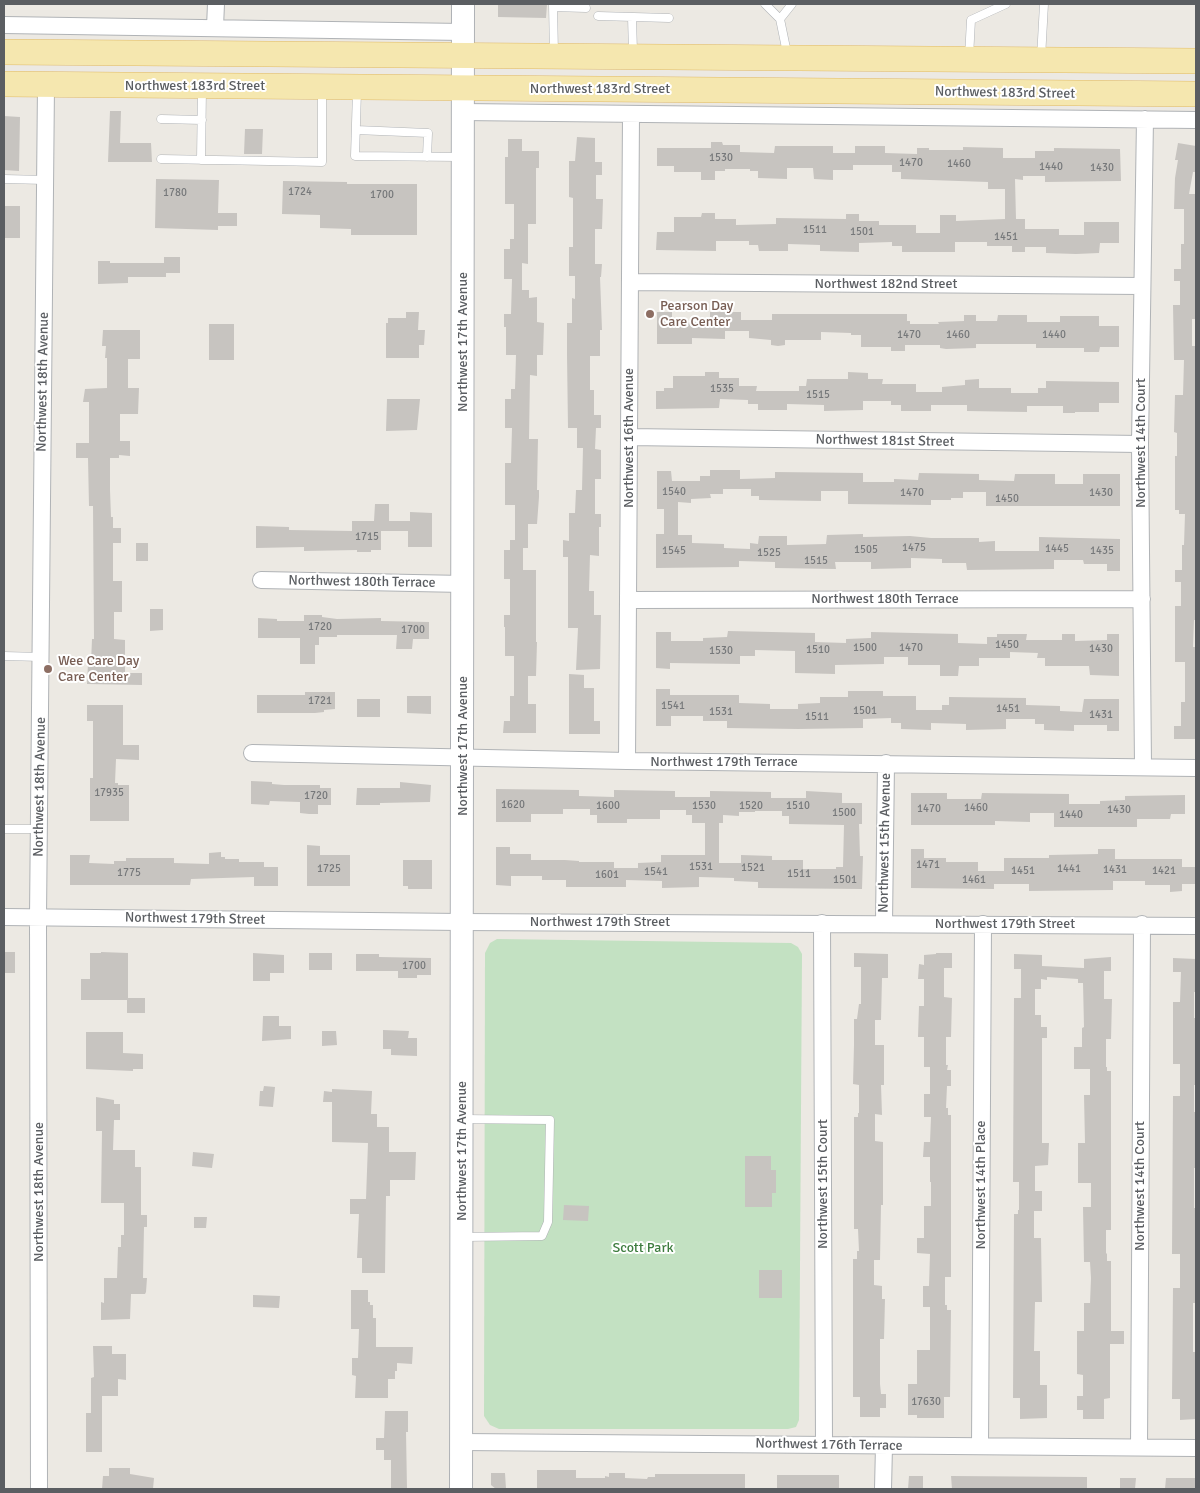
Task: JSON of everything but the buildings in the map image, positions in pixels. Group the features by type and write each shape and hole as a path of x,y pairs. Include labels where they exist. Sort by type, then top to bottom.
{"main road":[{"path":"4,52 105,52 463,43 554,56 1196,61"},
{"path":"46,85 53,74 68,64 105,52"},
{"path":"822,91 857,77 867,69 873,58"},
{"path":"917,92 952,75 968,59"},
{"name":"Northwest 183rd Street","path":"4,84 357,87 462,100 822,91 1196,94"}],"street":[{"path":"215,27 216,4"},
{"name":"Northwest 17th Avenue","path":"461,1489 461,922 464,584 463,4"},
{"path":"4,25 215,27 463,43"},
{"name":"Northwest 18th Avenue","path":"40,1489 38,917 46,85"},
{"name":"Northwest 183rd Street","path":"462,100 631,114 1196,120"},
{"name":"Northwest 16th Avenue","path":"627,761 631,114"},
{"name":"Northwest 14th Court","path":"1143,766 1140,444 1145,119"},
{"name":"Northwest 182nd Street","path":"630,282 1142,286"},
{"name":"Northwest 181st Street","path":"629,437 1140,444"},
{"name":"Northwest 180th Terrace","path":"261,580 464,584"},
{"name":"Northwest 180th Terrace","path":"628,600 1142,599"},
{"name":"Northwest 179th Terrace","path":"252,753 627,761 1196,768"},
{"name":"Northwest 15th Avenue","path":"884,923 886,763"},
{"name":"Northwest 179th Street","path":"4,917 461,922 1142,924 1196,926"},
{"name":"Northwest 15th Court","path":"822,923 824,1445"},
{"name":"Northwest 14th Place","path":"980,1446 983,924"},
{"name":"Northwest 14th Court","path":"1139,1447 1142,924"},
{"name":"Northwest 176th Terrace","path":"462,1442 1196,1448"},
{"path":"884,1446 884,1489"}],"lane":[{"path":"765,4 780,19 788,58"},
{"path":"780,19 792,4"},
{"path":"968,59 971,20 1006,4"},
{"path":"1041,60 1044,4"},
{"path":"554,56 553,5 586,8"},
{"path":"598,16 669,18"},
{"path":"632,17 633,57"},
{"path":"201,160 202,86"},
{"path":"161,159 322,162 322,87"},
{"path":"357,87 355,156 462,157"},
{"path":"161,119 202,120"},
{"path":"356,130 428,133 427,157"},
{"path":"4,179 45,180"},
{"path":"4,656 41,657"},
{"path":"4,829 39,829"},
{"path":"462,1118 550,1120 548,1222 542,1236 462,1237"}],"green space":[{"name":"Scott Park","path":"497,939 791,943 798,947 802,954 799,1420 796,1427 788,1429 499,1429 490,1425 484,1416 485,953 490,943"}],"place":[{"name":"Pearson Day Care Center","path":"650,314"},
{"name":"Wee Care Day Care Center","path":"48,669"}]}
